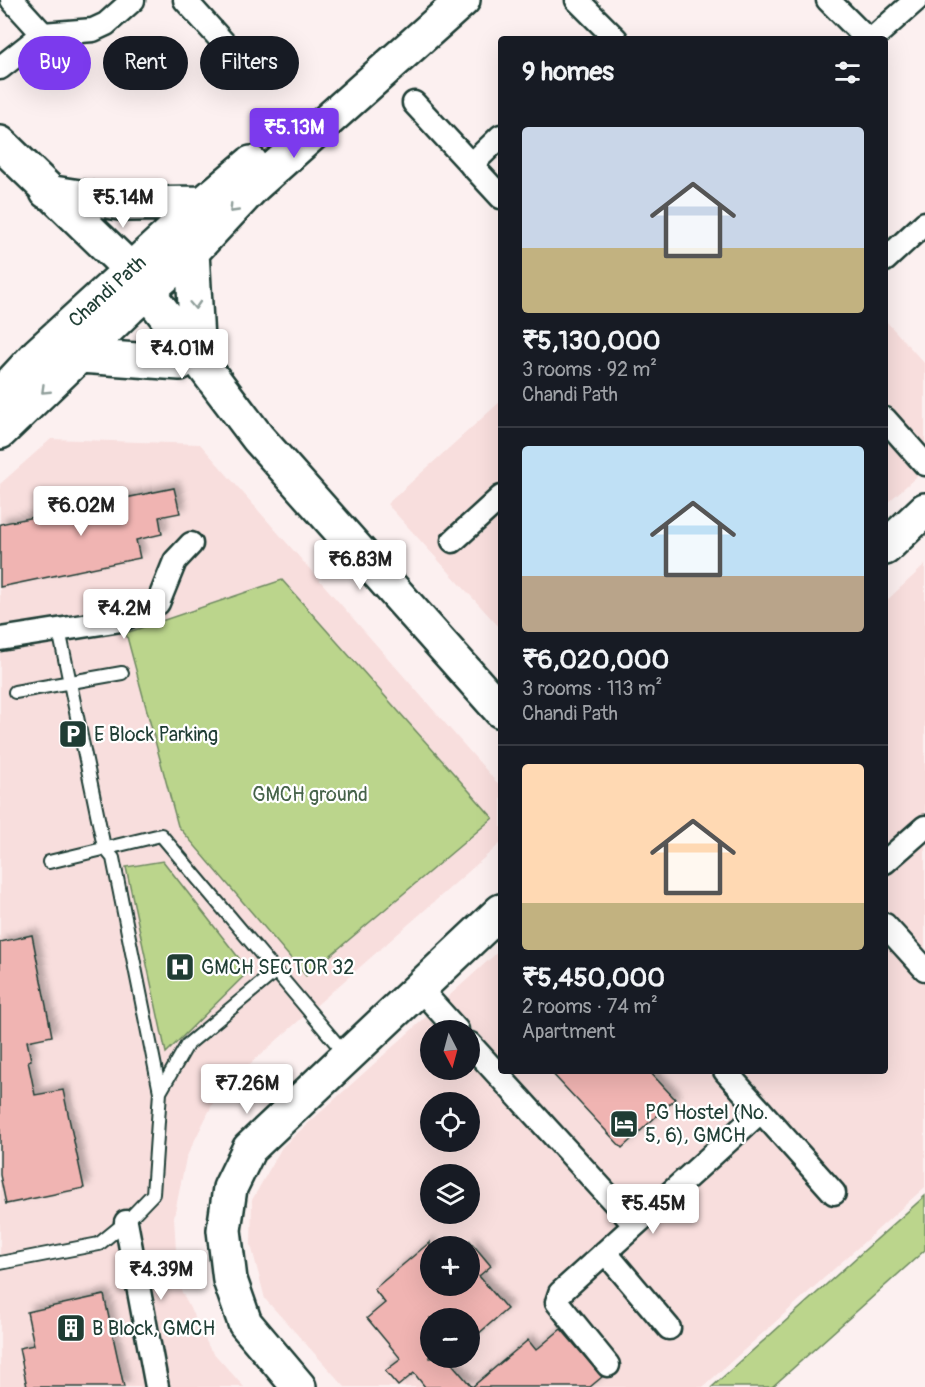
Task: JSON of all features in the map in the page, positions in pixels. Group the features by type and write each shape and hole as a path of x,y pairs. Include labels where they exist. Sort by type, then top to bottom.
{"street":[{"path":"12,0 43,34"},
{"path":"0,68 43,34 93,30 106,24 132,0"},
{"path":"184,0 217,36"},
{"name":"Chandi Path","path":"0,432 80,356 130,289 203,203 434,0"},
{"name":"Chandi Path","path":"0,395 38,354 130,289 192,252 254,186 463,0"},
{"path":"578,0 609,36"},
{"path":"828,0 864,36"},
{"path":"875,36 916,0"},
{"path":"414,103 498,193"},
{"path":"471,165 498,139"},
{"path":"0,143 48,192 189,361 498,708"},
{"path":"48,192 126,204 203,203"},
{"path":"888,257 924,225"},
{"path":"189,361 192,252"},
{"path":"80,356 189,361"},
{"path":"888,422 925,464"},
{"path":"453,541 498,500"},
{"path":"888,545 925,510"},
{"path":"0,639 121,620 158,603 175,561 191,544"},
{"path":"888,859 925,827"},
{"path":"299,1387 245,1323 230,1280 224,1230 230,1188 249,1149 498,914"},
{"path":"888,928 925,969"},
{"path":"419,988 448,1020"},
{"path":"480,1055 635,1224"},
{"path":"728,1074 834,1193"},
{"path":"608,1365 557,1302 560,1293 761,1111"},
{"path":"126,1222 157,1387"},
{"path":"605,1252 669,1328"}],"lane":[{"path":"0,1263 99,1244 126,1222 153,1194 160,1092 113,858 104,847 59,630"},
{"path":"15,692 122,673"},
{"path":"49,861 161,835 347,1056"},
{"path":"160,1092 187,1045 276,971"}],"shaded area":[{"path":"888,323 925,364 925,469 888,502"},
{"path":"498,404 498,626 387,504"},
{"name":"GMCH SECTOR 32","path":"51,439 200,444 498,784 498,846 219,1091 186,1158 174,1217 178,1284 210,1349 244,1387 0,1387 0,484"},
{"path":"925,565 925,1187 703,1387 345,1387 265,1299 251,1245 252,1200 282,1147 420,1022 420,1080 480,1080 480,1020 422,1020 498,952 498,1074 888,1074 888,599"}],"green space":[{"name":"GMCH ground","path":"282,580 493,818 306,976 178,826 126,633"},
{"path":"163,861 249,971 166,1053 126,867"},
{"path":"925,1196 925,1250 772,1387 712,1387"}],"building":[{"path":"174,488 180,513 159,517 162,534 136,540 140,558 0,587 0,524"},
{"path":"32,935 52,1036 27,1041 31,1060 28,1061 35,1095 63,1090 84,1188 6,1204 0,1175 0,942"},
{"name":"PG Hostel (No. 5, 6), GMCH","path":"553,1074 652,1074 675,1099 622,1148"},
{"path":"420,1250 420,1296 480,1296 480,1277 507,1309 480,1332 480,1308 420,1308 420,1368 456,1368 472,1387 425,1387 414,1373 398,1386 385,1371 401,1359 367,1318 385,1303 374,1289"},
{"path":"480,1253 491,1266 480,1275"},
{"name":"B Block, GMCH","path":"104,1295 124,1387 27,1387 19,1348 34,1345 27,1312"},
{"path":"561,1329 602,1377 590,1387 472,1387 528,1340 536,1350"}],"place":[{"name":"E Block Parking","path":"73,734"},
{"name":"GMCH SECTOR 32","path":"180,967"},
{"name":"PG Hostel (No. 5, 6), GMCH","path":"624,1124"},
{"name":"B Block, GMCH","path":"71,1328"}]}
